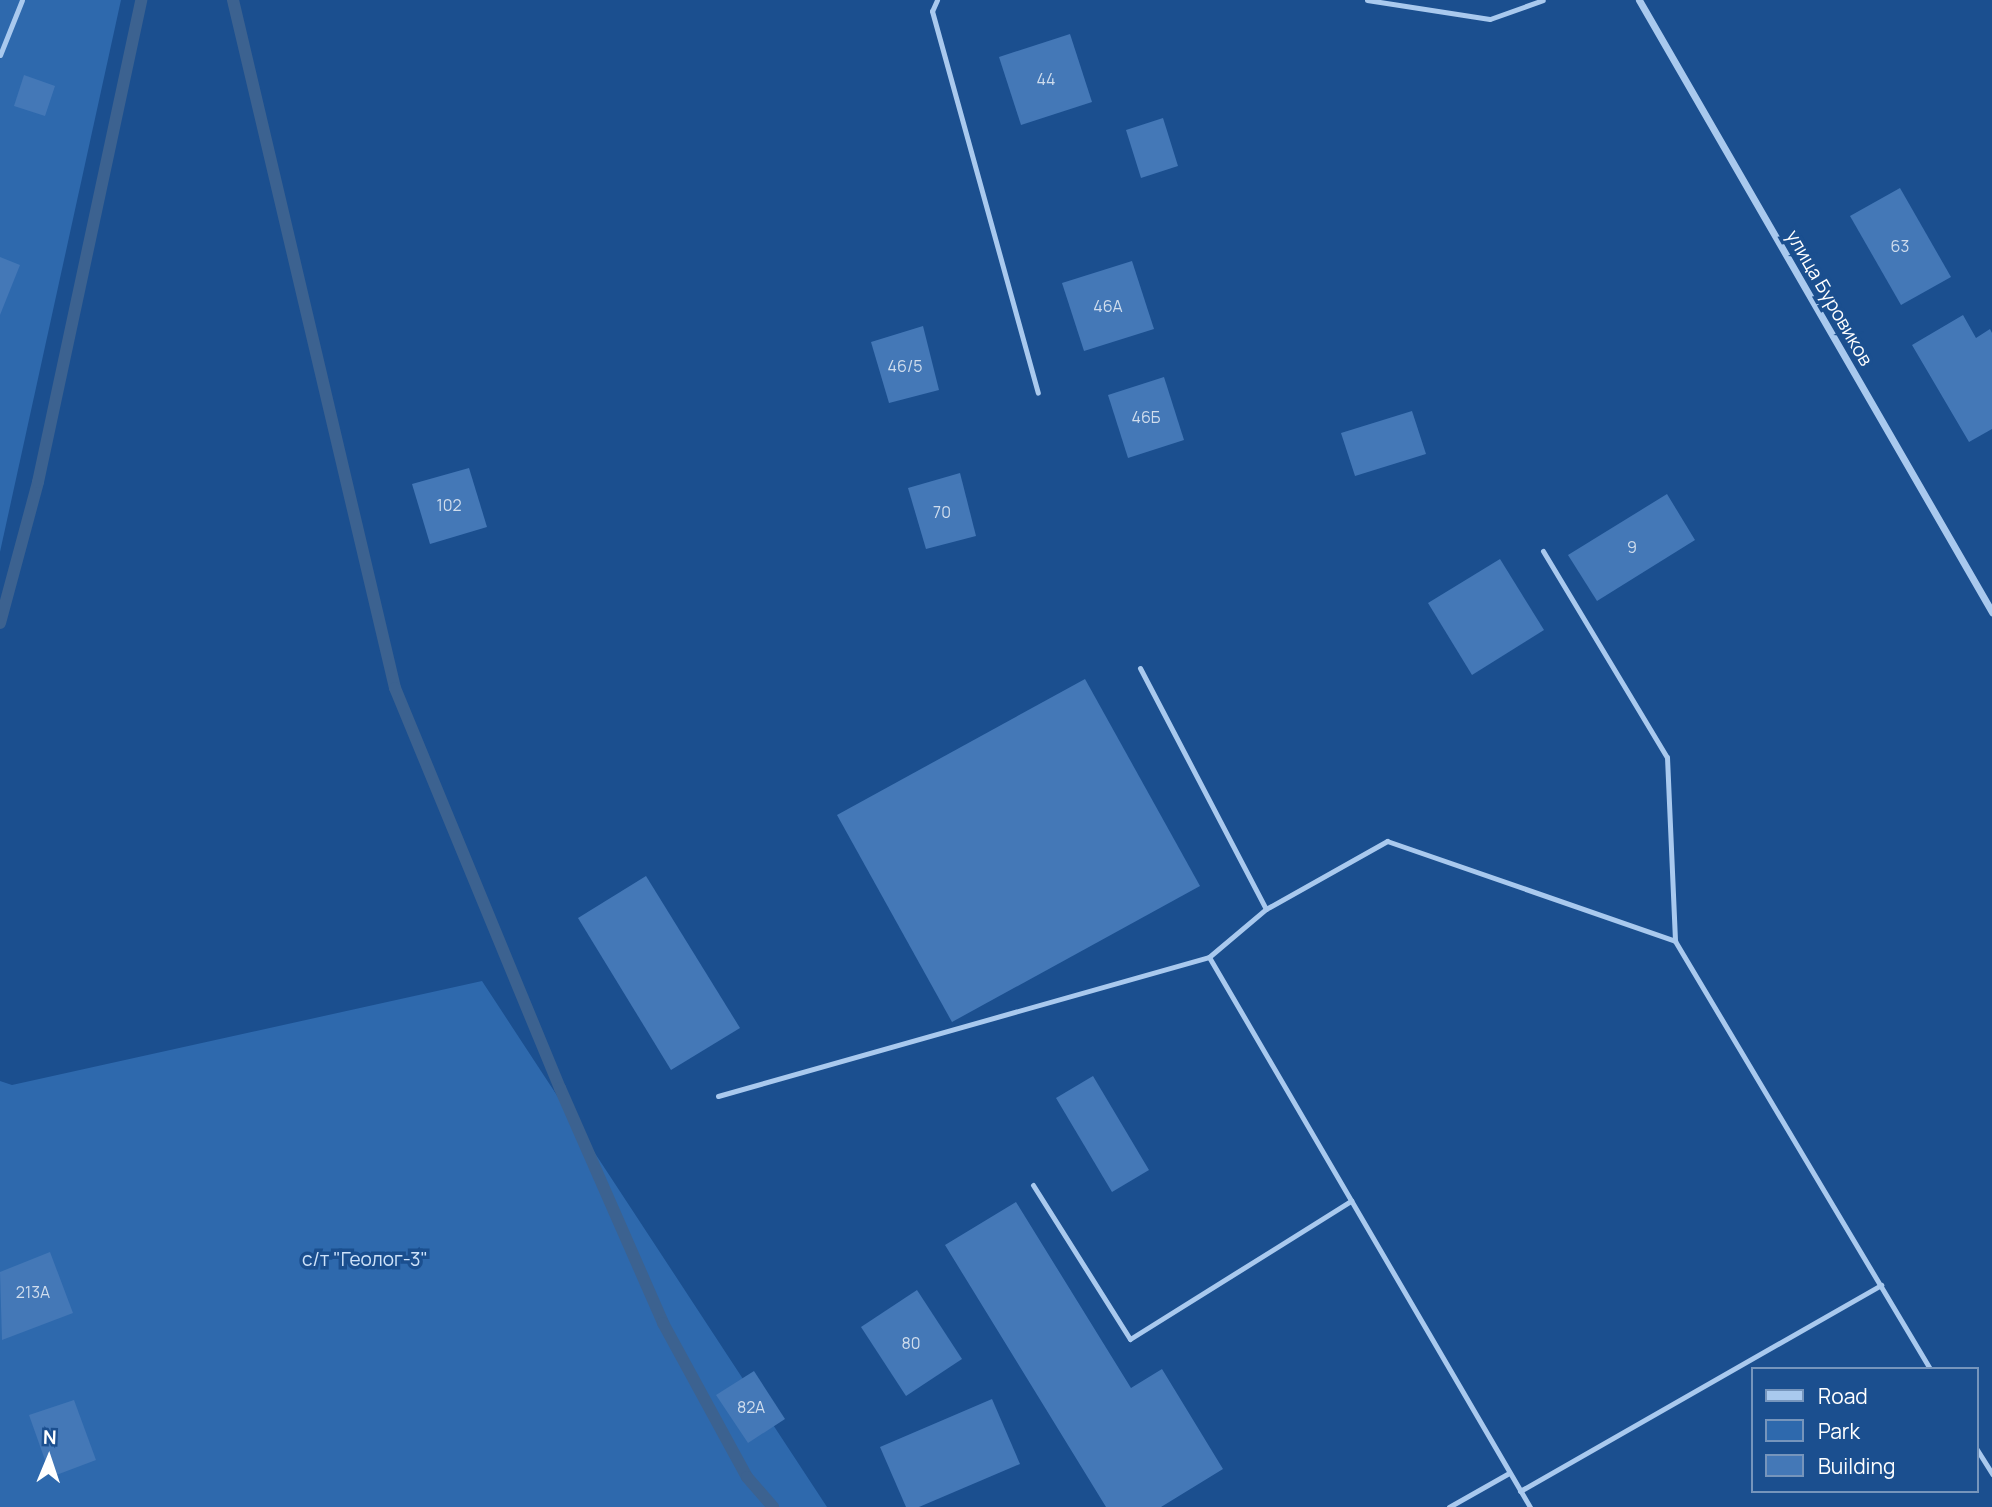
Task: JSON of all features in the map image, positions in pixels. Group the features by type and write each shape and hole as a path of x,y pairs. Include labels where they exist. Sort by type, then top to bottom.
{"street":[{"name":"улица Буровиков","path":"1639,0 1992,612"}],"lane":[{"path":"0,55 22,0"},
{"path":"937,0 932,12 1038,393"},
{"path":"1367,0 1490,19 1543,0"},
{"path":"1543,551 1667,757 1675,941 1929,1367"},
{"path":"1140,668 1266,909"},
{"path":"718,1096 1209,957 1266,909 1387,841 1675,941"},
{"path":"1209,957 1530,1507"},
{"path":"1033,1185 1130,1339 1351,1201"},
{"path":"1520,1491 1881,1285"},
{"path":"1978,1451 1992,1474"},
{"path":"1450,1507 1509,1473"}],"green space":[{"path":"0,0 121,0 0,552"},
{"name":"с/т \"Геолог-3\"","path":"482,981 827,1507 0,1507 0,1081 12,1085"}],"building":[{"path":"1070,34 1092,102 1021,125 999,57"},
{"path":"24,75 55,86 45,116 14,106"},
{"path":"1163,118 1178,166 1141,178 1126,130"},
{"path":"1900,188 1951,277 1901,305 1850,216"},
{"path":"0,257 20,265 0,315"},
{"path":"1132,261 1154,329 1084,351 1062,283"},
{"path":"1963,315 1976,338 1990,329 1992,333 1992,429 1969,442 1912,345"},
{"path":"923,326 939,390 889,403 871,342"},
{"path":"1164,377 1184,440 1128,458 1108,395"},
{"path":"1412,411 1426,454 1355,476 1341,433"},
{"path":"469,468 487,527 430,544 412,484"},
{"path":"960,473 976,536 926,549 908,488"},
{"path":"1667,494 1695,540 1597,601 1568,555"},
{"path":"1500,559 1544,630 1472,675 1428,603"},
{"path":"1085,679 1200,886 952,1022 837,815"},
{"path":"646,876 740,1028 671,1070 578,918"},
{"path":"1093,1076 1149,1170 1112,1192 1056,1098"},
{"path":"1016,1202 1131,1388 1162,1369 1223,1469 1161,1507 1106,1507 945,1245"},
{"path":"50,1252 73,1313 2,1340 0,1272"},
{"path":"917,1290 962,1359 906,1396 861,1327"},
{"path":"754,1371 785,1419 748,1443 716,1395"},
{"path":"992,1399 1020,1464 919,1507 906,1507 880,1447"},
{"path":"74,1400 96,1460 51,1477 29,1415"}],"waterway":[{"path":"0,623 38,482 141,0"},
{"path":"233,0 395,688 560,1088 663,1323 747,1477 773,1507"}]}
